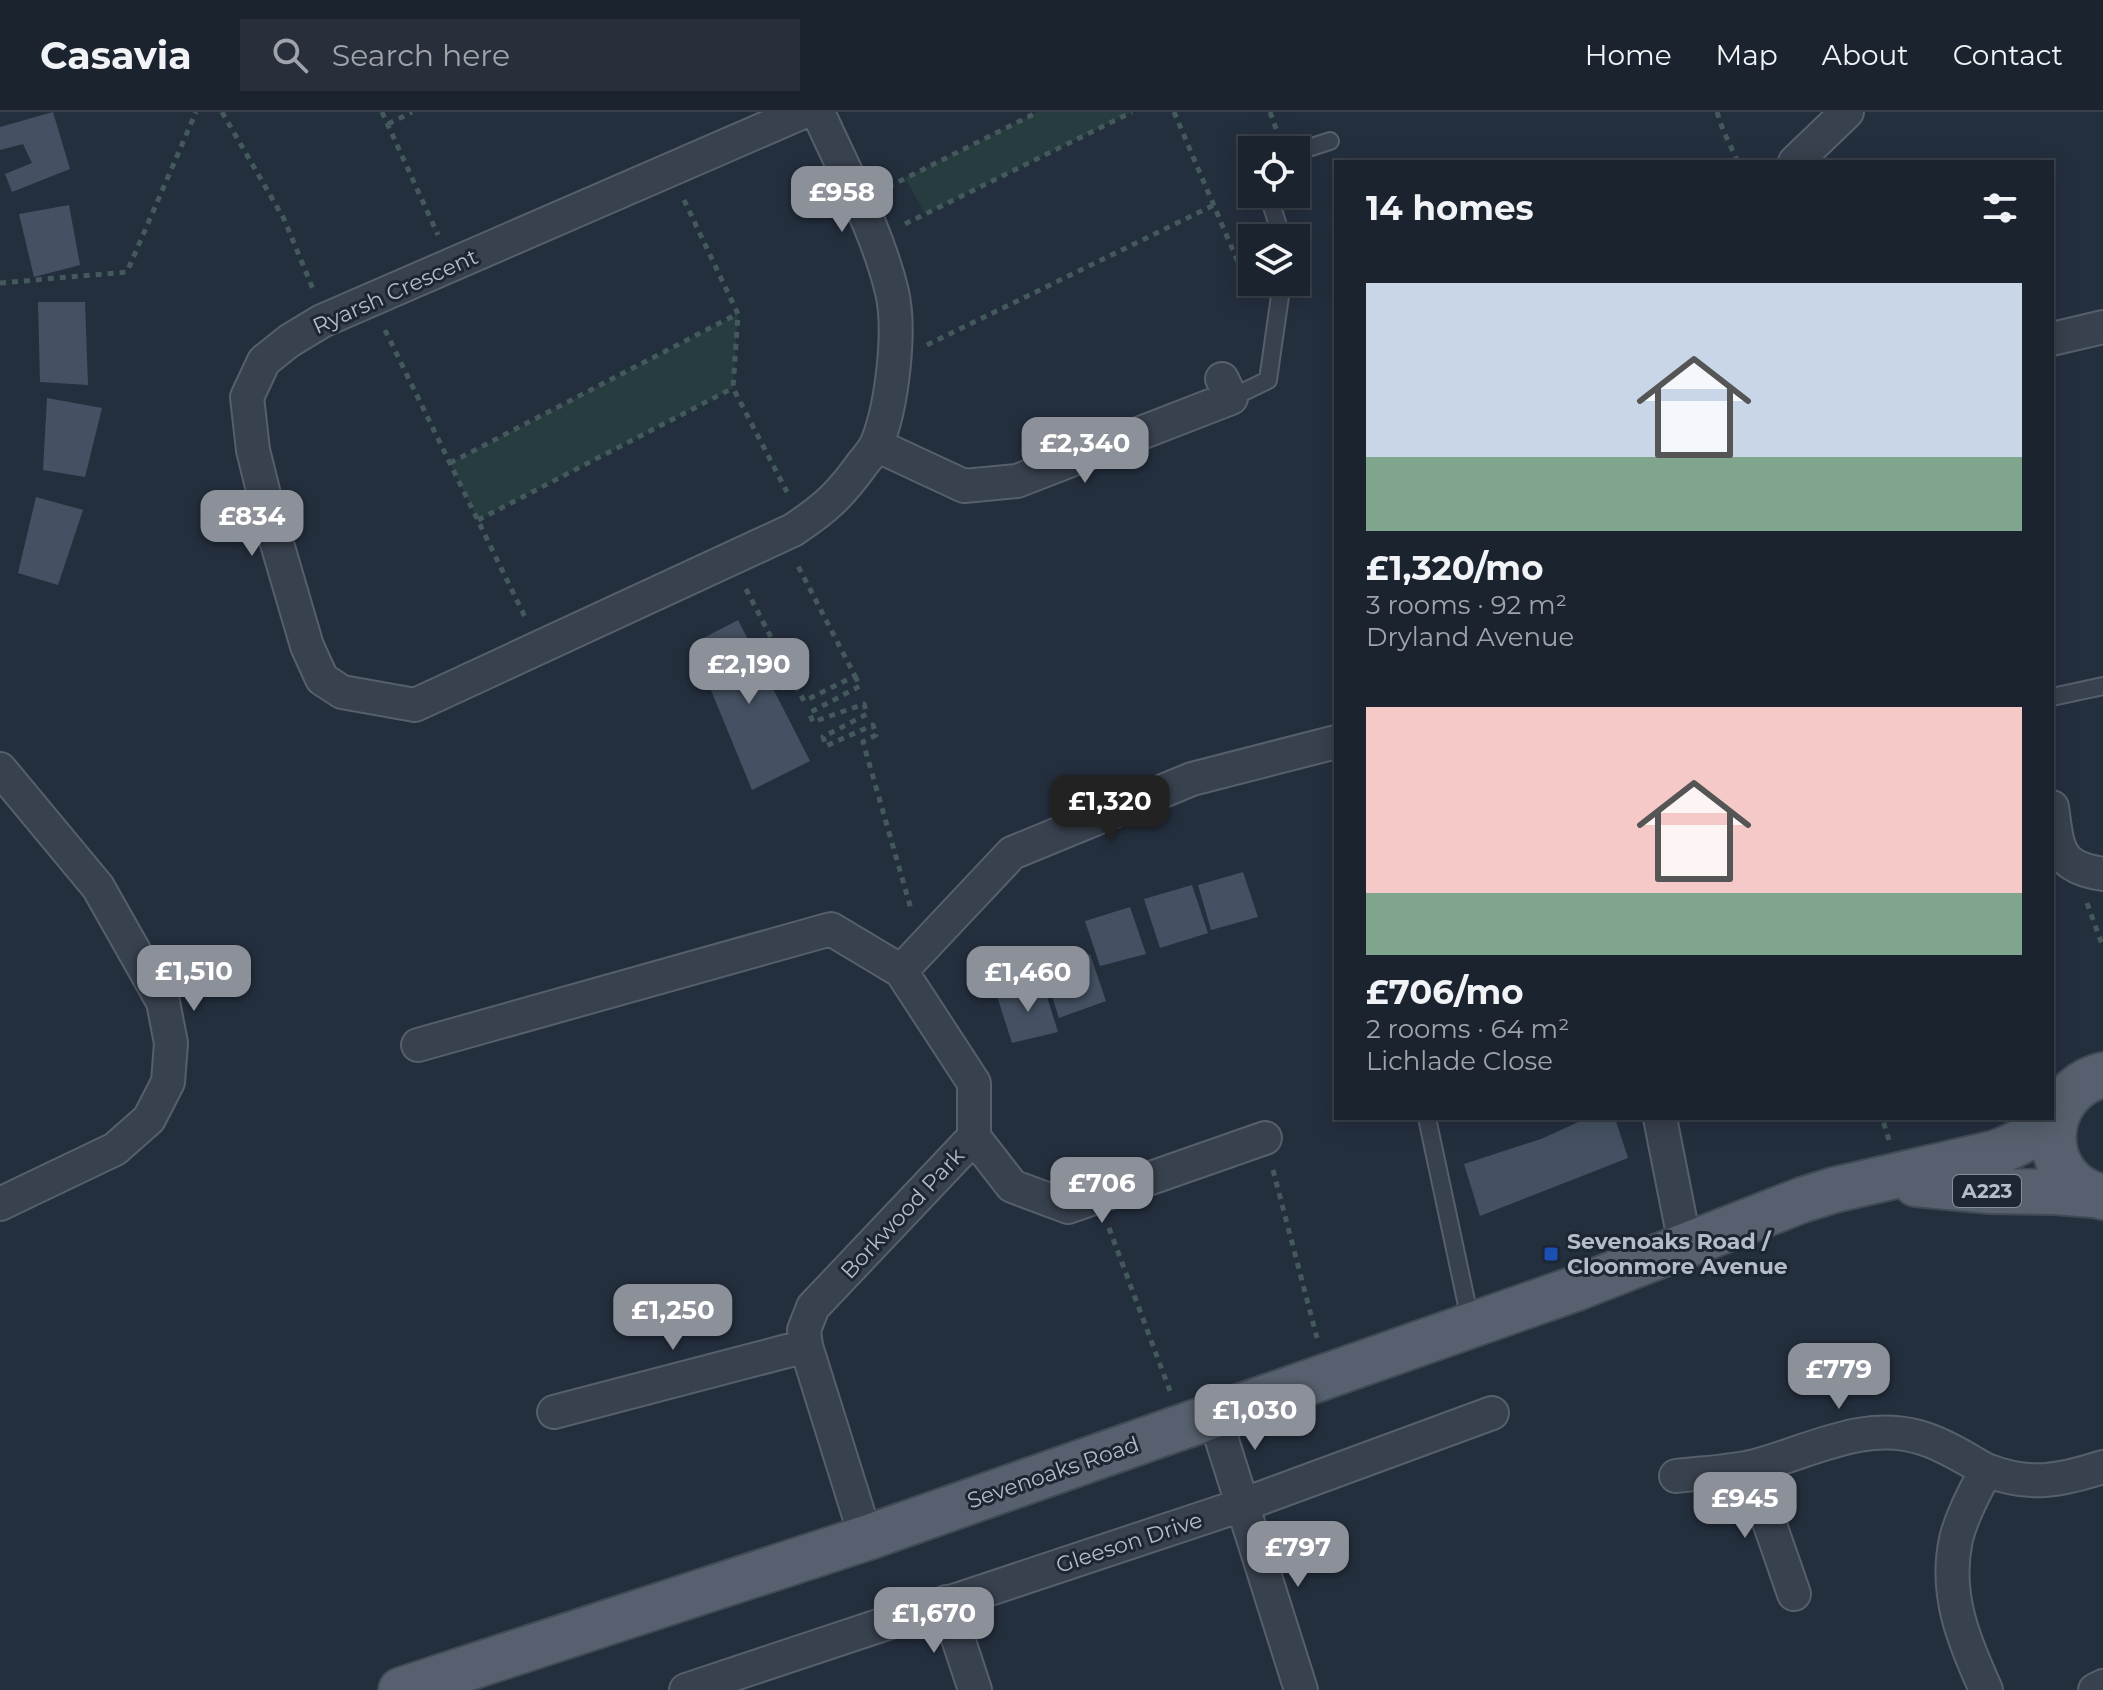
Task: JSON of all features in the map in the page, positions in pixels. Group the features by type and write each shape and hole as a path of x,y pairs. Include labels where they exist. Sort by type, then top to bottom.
{"main road":[{"name":"A223","path":"2054,1113 2072,1090 2090,1078 2103,1075"},
{"name":"Sevenoaks Road","path":"401,1690 866,1538 1577,1288 1802,1200 1995,1153 2018,1144 2038,1131 2048,1120"},
{"name":"A223","path":"2054,1120 2054,1148 2061,1168 2075,1184 2098,1196"},
{"name":"Sevenoaks Road","path":"1882,1181 1990,1191 2098,1196"}],"street":[{"name":"Ryarsh Crescent","path":"803,112 370,300 289,341 264,361 247,397 253,450 307,646 322,679 342,692 415,705 793,529 819,513 843,491 876,445"},
{"path":"818,112 875,238 893,295 895,355 876,445 964,486 1017,481 1227,389"},
{"path":"1797,160 1847,112"},
{"path":"2054,339 2103,327"},
{"path":"912,960 1012,853 1192,779 1334,743"},
{"path":"0,769 98,887 163,1002 171,1043 168,1082 149,1119 115,1149 0,1204"},
{"path":"2054,821 2058,849 2082,870"},
{"name":"Borkwood Park","path":"418,1045 831,929 912,960 974,1083 974,1137 813,1307 804,1330 806,1346 866,1538"},
{"path":"1660,1120 1681,1224 1689,1244"},
{"path":"974,1137 1012,1186 1068,1207 1265,1138"},
{"path":"554,1412 806,1346"},
{"name":"Gleeson Drive","path":"686,1690 1242,1505 1492,1413"},
{"path":"1198,1421 1242,1505 1301,1690"},
{"path":"1676,1476 1750,1467 1828,1442 1884,1431 1924,1438 2001,1476 2038,1482 2053,1481 2103,1467"},
{"path":"1750,1467 1794,1594"},
{"path":"1986,1470 1964,1515 1953,1562 1957,1619 1986,1690"},
{"path":"946,1602 975,1690"},
{"path":"2095,1690 2103,1686"}],"lane":[{"path":"1310,147 1330,141"},
{"path":"1227,389 1268,380 1280,296"},
{"path":"2054,697 2103,686"},
{"path":"1427,1120 1471,1325"}],"path":[{"path":"0,283 127,272 196,112"},
{"path":"222,112 284,219 326,320"},
{"path":"382,112 451,265"},
{"path":"387,124 412,112"},
{"path":"858,202 1038,112"},
{"path":"875,238 1132,112"},
{"path":"1174,112 1273,344"},
{"path":"1717,112 1737,160"},
{"path":"670,170 738,314 733,388 860,686 809,713"},
{"path":"895,355 1214,205"},
{"path":"370,300 540,648"},
{"path":"450,463 738,314"},
{"path":"478,520 733,388"},
{"path":"731,559 813,722 864,704 867,714 823,737 826,746 873,725 876,735 863,742 912,960"},
{"path":"804,701 855,676"},
{"path":"1265,1138 1327,1376"},
{"path":"1098,1197 1198,1421"}],"green space":[{"path":"1038,112 1132,112 925,214 905,178"},
{"path":"738,314 733,388 478,520 450,463"}],"building":[{"path":"53,112 70,169 12,192 5,174 32,163 23,144 0,150 0,127"},
{"path":"69,205 80,265 34,277 19,214"},
{"path":"38,302 85,302 88,385 40,382"},
{"path":"47,398 102,408 85,477 43,470"},
{"path":"36,497 83,510 58,585 18,573"},
{"path":"738,620 810,761 752,790 692,644"},
{"path":"1243,872 1258,917 1211,930 1198,885"},
{"path":"1192,885 1208,933 1160,948 1144,899"},
{"path":"1130,907 1146,954 1100,966 1085,921"},
{"path":"1090,954 1106,1001 1059,1018 1043,968"},
{"path":"1043,984 1058,1032 1012,1043 997,996"},
{"path":"1583,1120 1616,1120 1628,1158 1480,1216 1464,1164 1541,1139"}],"place":[{"name":"Sevenoaks Road / Cloonmore Avenue","path":"1551,1254"}]}
